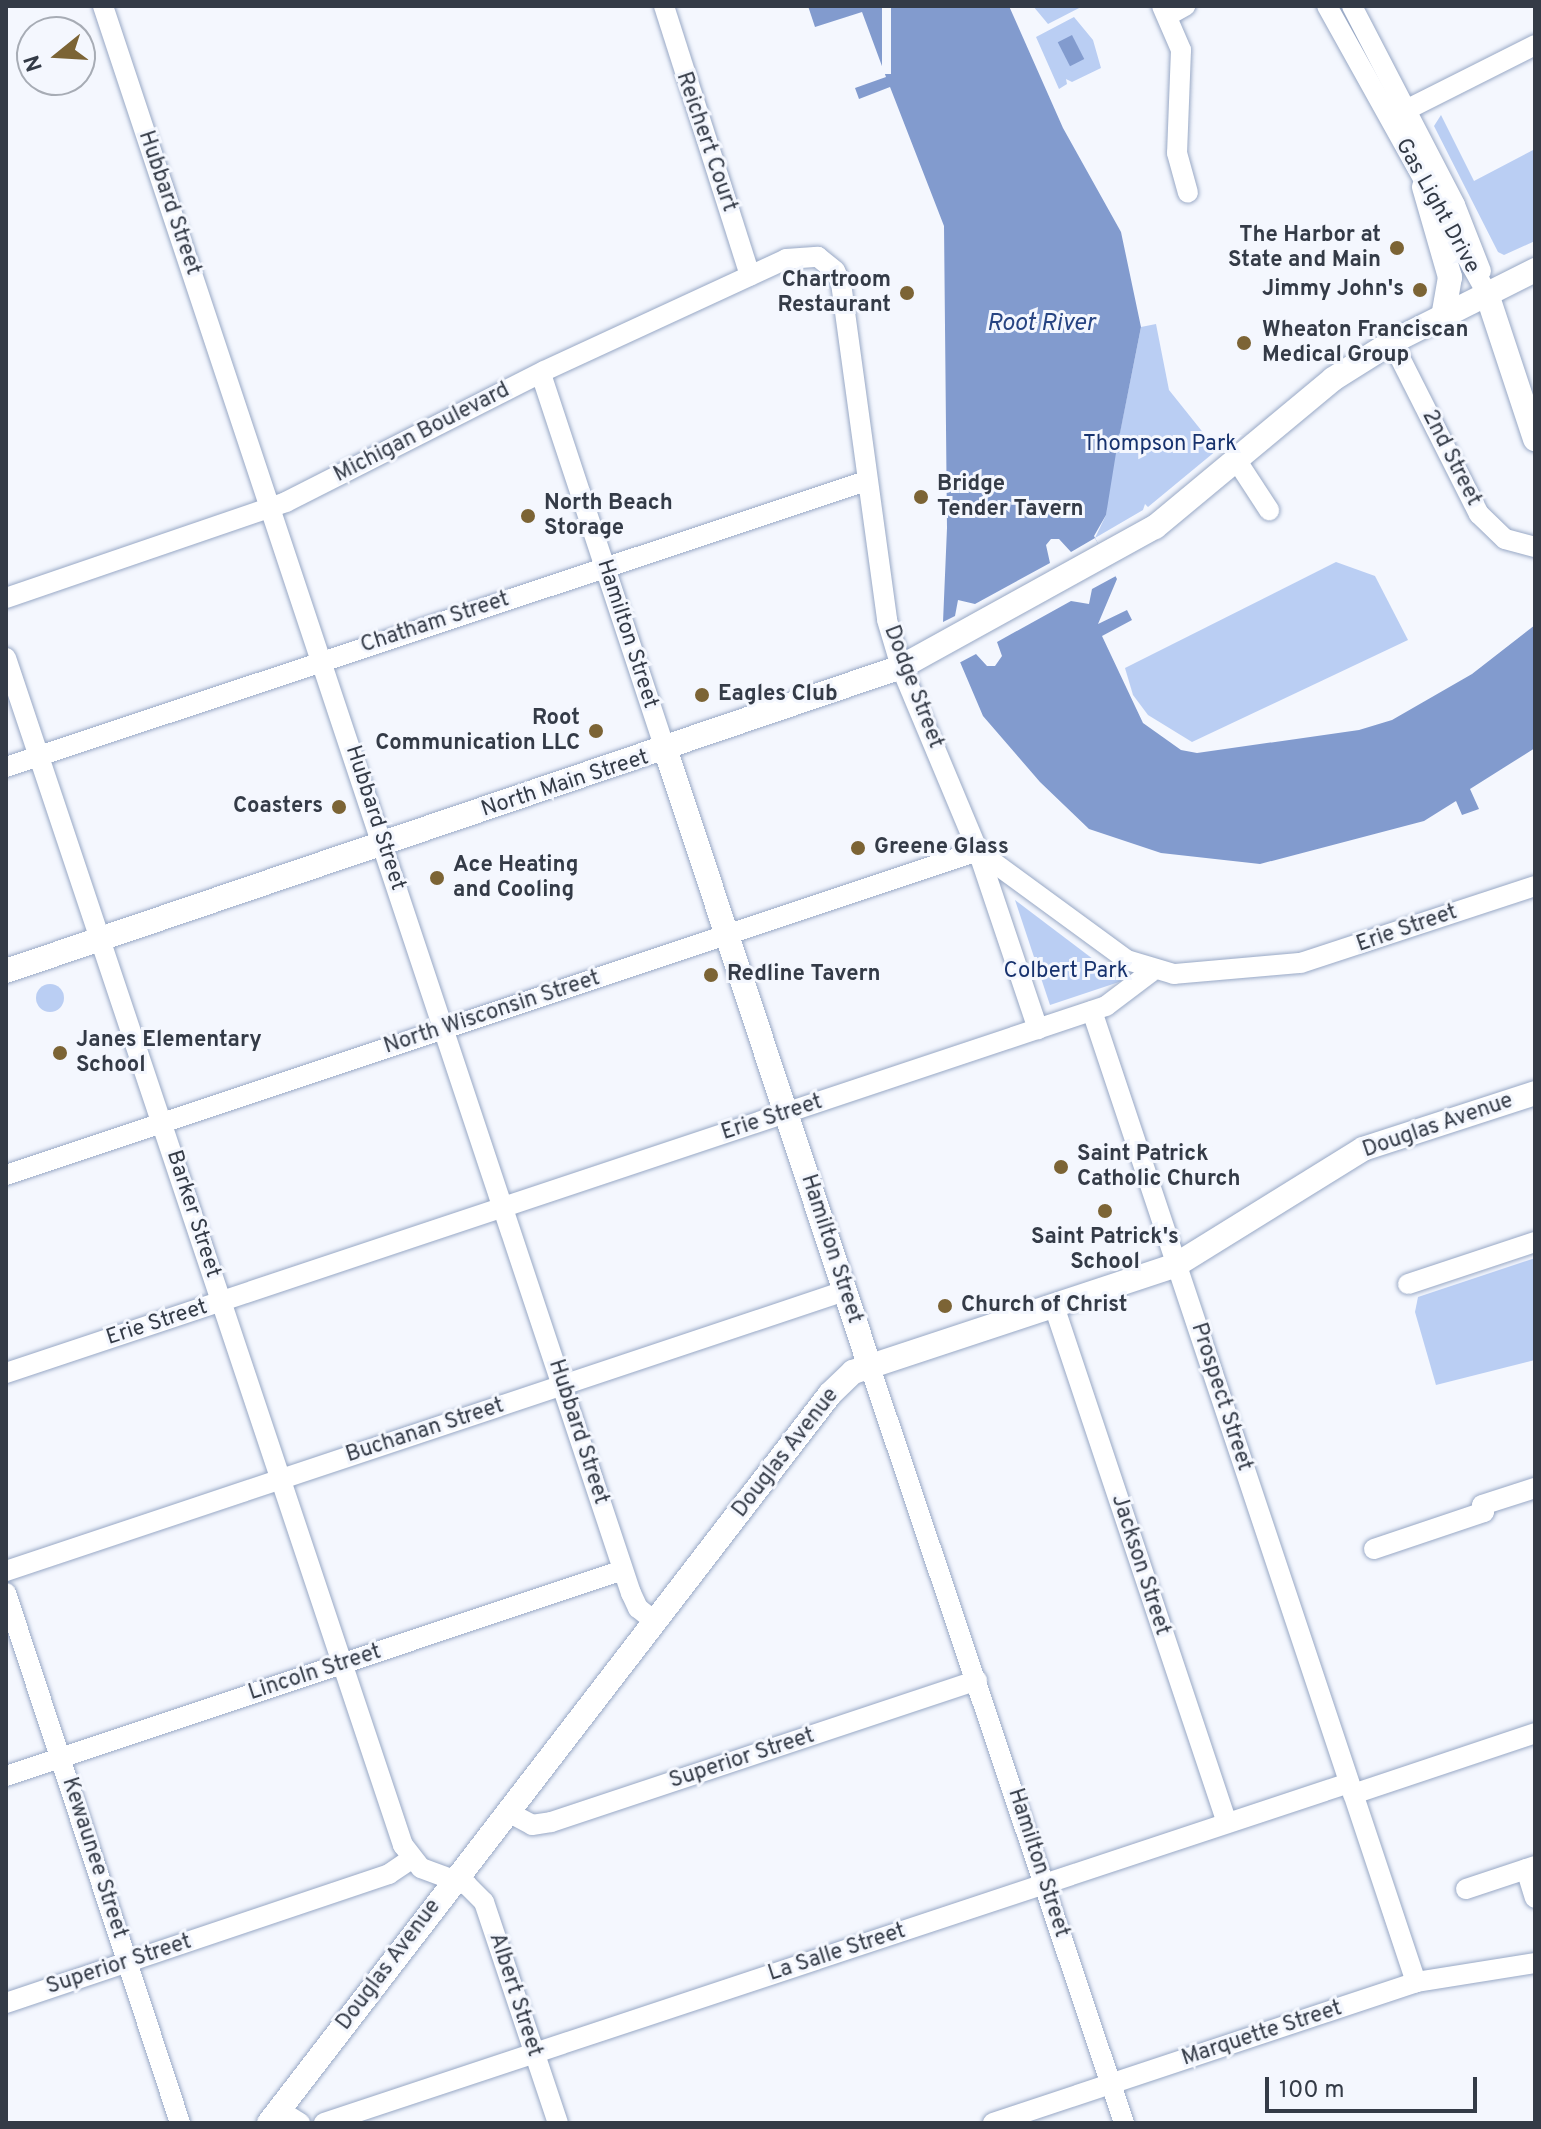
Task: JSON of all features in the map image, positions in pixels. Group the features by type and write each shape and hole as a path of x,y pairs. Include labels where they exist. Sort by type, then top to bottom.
{"main road":[{"path":"1424,187 1449,265 1449,298 1443,317"},
{"name":"North Main Street","path":"6,971 666,751 901,667 1107,555 1178,512 1309,396 1392,342 1535,270"},
{"path":"1487,294 1535,439"},
{"name":"Hamilton Street","path":"666,751 869,1364"},
{"name":"Douglas Avenue","path":"274,2116 830,1394 869,1364 1176,1265 1363,1149 1535,1093"}],"street":[{"name":"Hubbard Street","path":"103,6 505,1207 623,1570 636,1606 655,1622"},
{"name":"Reichert Court","path":"664,6 750,276"},
{"name":"Gas Light Drive","path":"1327,6 1424,187 1487,294"},
{"name":"Gas Light Drive","path":"1352,6 1469,235 1487,294"},
{"path":"1171,9 1181,50 1177,153 1188,193"},
{"path":"1388,119 1535,45"},
{"name":"Michigan Boulevard","path":"6,598 271,508 541,374 797,255 828,263"},
{"name":"Dodge Street","path":"828,263 841,283 879,584 901,667 978,851 1038,1029"},
{"name":"2nd Street","path":"1392,342 1479,514 1505,539 1535,547"},
{"name":"Hamilton Street","path":"541,374 666,751"},
{"path":"1237,461 1269,510"},
{"name":"Chatham Street","path":"6,767 866,481"},
{"name":"Barker Street","path":"6,658 411,1859"},
{"path":"978,851 1127,960 1151,972"},
{"name":"North Wisconsin Street","path":"6,1175 978,851"},
{"name":"Erie Street","path":"6,1373 1092,1011 1123,997 1151,972 1201,975 1301,963 1535,886"},
{"name":"Prospect Street","path":"1092,1011 1416,1982"},
{"path":"1408,1284 1535,1242"},
{"name":"Buchanan Street","path":"6,1571 845,1291"},
{"name":"Jackson Street","path":"1054,1306 1227,1823"},
{"name":"Hamilton Street","path":"869,1364 1124,2123"},
{"path":"1374,1549 1484,1512 1482,1505 1535,1488"},
{"name":"Lincoln Street","path":"6,1776 623,1570"},
{"name":"Kewaunee Street","path":"6,1593 180,2123"},
{"name":"Superior Street","path":"508,1812 532,1825 551,1822 977,1680"},
{"name":"La Salle Street","path":"324,2123 1227,1823 1535,1733"},
{"path":"411,1859 428,1872 455,1880"},
{"name":"Superior Street","path":"6,2003 391,1873 411,1859"},
{"path":"1466,1889 1530,1868 1535,1898"},
{"name":"Albert Street","path":"455,1880 485,1905 558,2123"},
{"name":"Marquette Street","path":"993,2123 1416,1982 1535,1963"},
{"path":"274,2116 300,2123"}],"green space":[{"path":"1033,6 1083,6 1048,24"},
{"path":"1074,17 1093,40 1101,68 1072,82 1066,79 1067,84 1059,89 1036,37"},
{"path":"1441,115 1474,181 1535,149 1535,241 1504,255 1498,252 1434,126"},
{"name":"Thompson Park","path":"1156,324 1169,390 1217,450 1148,507 1145,504 1143,510 1095,538 1106,515 1112,444 1120,432 1141,327"},
{"path":"1336,562 1375,576 1408,640 1192,742 1148,715 1133,695 1125,668"},
{"name":"Colbert Park","path":"1015,900 1122,981 1050,1005"},
{"path":"50,984 60,988 64,998 60,1008 50,1012 40,1008 36,998 40,988"},
{"path":"1535,1258 1535,1360 1436,1385 1415,1312 1418,1297"}],"water":[{"name":"Root River","path":"808,6 1009,6 1063,128 1121,232 1141,327 1120,433 1112,444 1116,453 1106,515 1094,536 1117,579 1098,624 1127,610 1132,620 1102,636 1143,723 1181,750 1197,753 1359,730 1392,720 1472,674 1535,625 1535,748 1470,789 1479,809 1462,815 1456,801 1424,821 1260,864 1161,853 1089,829 1040,782 983,716 943,622 947,528 944,226 890,87 859,99 855,88 886,77 862,12 815,27"},
{"path":"1072,35 1084,59 1070,66 1058,42"}],"pier":[{"path":"882,6 891,6 891,74 882,74"},
{"path":"1095,538 1116,576 1092,589 1089,604 1071,601 997,642 1002,656 995,666 987,666 976,654 957,664 939,624 955,616 958,600 975,604 1050,563 1046,545 1051,539 1059,539 1071,552"}],"place":[{"name":"The Harbor at State and Main","path":"1397,248"},
{"name":"Jimmy John's","path":"1420,290"},
{"name":"Chartroom Restaurant","path":"907,293"},
{"name":"Wheaton Franciscan Medical Group","path":"1244,343"},
{"name":"Bridge Tender Tavern","path":"921,497"},
{"name":"North Beach Storage","path":"528,516"},
{"name":"Eagles Club","path":"702,695"},
{"name":"Root Communication LLC","path":"596,731"},
{"name":"Coasters","path":"339,807"},
{"name":"Greene Glass","path":"858,848"},
{"name":"Ace Heating and Cooling","path":"437,878"},
{"name":"Redline Tavern","path":"711,975"},
{"name":"Janes Elementary School","path":"60,1053"},
{"name":"Saint Patrick Catholic Church","path":"1061,1167"},
{"name":"Saint Patrick's School","path":"1105,1211"},
{"name":"Church of Christ","path":"945,1306"}]}
